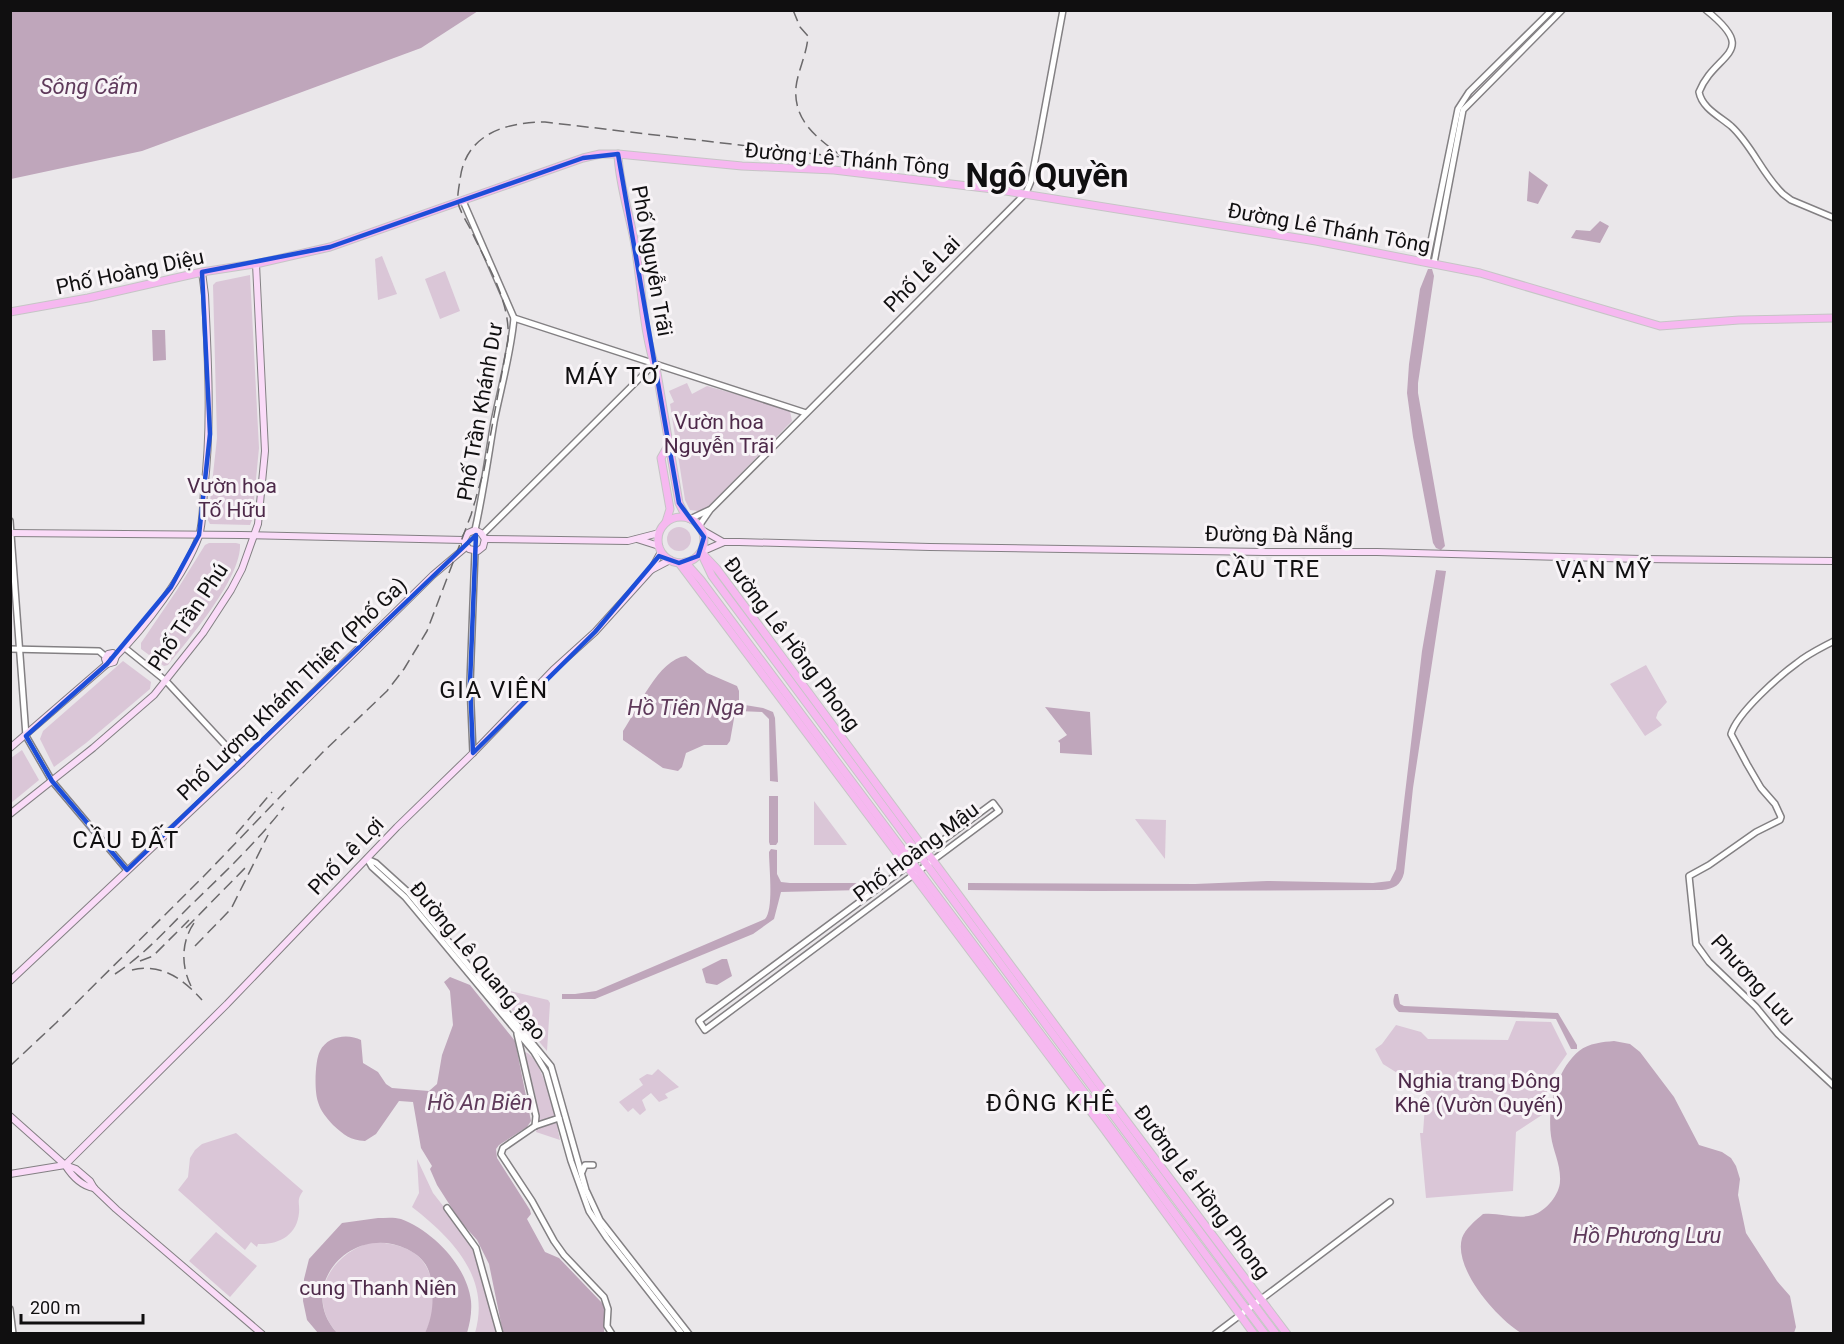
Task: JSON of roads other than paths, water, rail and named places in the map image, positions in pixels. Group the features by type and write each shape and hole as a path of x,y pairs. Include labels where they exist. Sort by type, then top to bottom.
{"main road":[{"name":"Đường Lê Thánh Tông","path":"256,264 330,247 583,158 600,154 618,154 742,166 834,170 1026,193 1316,240 1480,273 1660,326 1738,320 1833,318"},
{"name":"Phố Nguyễn Trãi","path":"618,154 634,240 651,355 657,373 680,503 688,518"},
{"name":"Phố Hoàng Diệu","path":"10,312 88,298 202,272 256,264"},
{"name":"Phố Trần Phú","path":"10,814 121,725 166,681 202,633 231,590 242,569 258,524 265,451 256,264"},
{"path":"10,748 26,736 106,660 113,663 116,656 171,587 199,535 210,434 202,272"},
{"name":"Phố Nguyễn Trãi","path":"665,523 670,509 661,459 669,444"},
{"path":"636,539 660,549 670,560 682,562 694,559 700,552 704,537 701,528 688,518 675,517 665,523 659,534 660,549"},
{"name":"Đường Đà Nẵng","path":"701,528 712,537 724,542 1833,561"},
{"path":"465,544 468,533 475,530 484,537 628,541 659,534"},
{"path":"11,532 254,535 465,544 475,551 483,548 484,537"},
{"name":"Đường Đà Nẵng","path":"700,552 724,542"},
{"name":"Phố Lương Khánh Thiện (Phố Ga)","path":"10,981 242,763 465,544"},
{"name":"Phố Lê Lợi","path":"65,1165 231,1001 397,827 553,670 595,632 651,570 660,549"},
{"name":"Đường Lê Hồng Phong","path":"700,552 710,573 928,852 1287,1334"},
{"name":"Đường Lê Hồng Phong","path":"700,552 717,568 771,649"},
{"name":"Phố Lê Lợi","path":"651,570 670,560"},
{"name":"Đường Lê Hồng Phong","path":"682,562 701,580 912,875 1104,1129 1254,1334"},
{"name":"Đường Lê Hồng Phong","path":"682,562 1102,1098 1276,1334"},
{"path":"701,580 702,572 710,573"},
{"name":"Đường Lê Hồng Phong","path":"843,746 917,860"},
{"name":"Đường Lê Hồng Phong","path":"923,867 1265,1334"},
{"path":"10,1116 86,1187 94,1188"},
{"path":"46,1169 50,1151"},
{"path":"10,1176 65,1165 78,1170 94,1188 262,1334"},
{"path":"46,1169 58,1169 71,1174"}],"street":[{"name":"Phố Lê Lai","path":"701,528 710,510 1026,193 1031,181 1063,10"},
{"path":"1503,64 1552,10"},
{"path":"1430,262 1458,109 1469,92 1562,10"},
{"path":"1706,10 1721,22 1731,35 1733,44 1727,56 1702,85 1699,91 1701,98 1719,118 1734,129 1769,179 1783,194 1791,200 1833,218"},
{"name":"Phố Trần Khánh Dư","path":"463,201 514,318 475,530"},
{"path":"514,318 806,413"},
{"path":"484,537 654,364"},
{"name":"Phố Lê Lai","path":"688,518 710,510"},
{"path":"10,521 26,736 52,781 127,870"},
{"path":"473,753 470,683 475,551"},
{"name":"Phương Lưu","path":"1833,641 1788,669 1739,716 1731,734 1761,788 1775,804 1781,817 1780,820 1756,832 1689,876 1696,944 1709,962 1755,1007 1778,1034 1833,1086"},
{"path":"124,648 166,681 242,763"},
{"path":"10,649 99,651 106,660"},
{"name":"Phố Hoàng Mậu","path":"993,803 999,811 705,1030 699,1021 928,852 993,803"},
{"name":"Đường Lê Quang Đạo","path":"367,859 376,863 408,892 551,1066"},
{"name":"Đường Lê Quang Đạo","path":"367,859 372,867 410,902 534,1052 546,1072 582,1192 596,1223 682,1334"},
{"path":"854,905 861,914"},
{"path":"734,995 741,1003"},
{"path":"514,1021 536,1116 535,1126"},
{"path":"546,1072 551,1066"},
{"path":"551,1066 572,1154"},
{"path":"559,1118 535,1126 503,1148 501,1154 564,1256 604,1297 608,1309 608,1326 612,1334"},
{"name":"Đường Lê Quang Đạo","path":"572,1154 601,1223 689,1334"},
{"path":"581,1173 585,1165 593,1165"},
{"path":"1215,1334 1390,1202"},
{"path":"447,1208 476,1248 500,1334"},
{"path":"10,1309 13,1334"}],"water":[{"name":"Sông Cấm","path":"10,11 478,11 421,48 142,151 11,179"},
{"path":"1529,171 1548,185 1538,204 1527,201"},
{"path":"1600,221 1609,226 1600,243 1571,238 1576,230 1590,231"},
{"path":"1428,269 1432,269 1434,276 1418,393 1445,546 1441,550 1433,543 1407,393 1420,289"},
{"path":"152,330 165,330 166,360 153,361"},
{"path":"1436,570 1446,571 1413,788 1404,873 1396,886 1382,890 968,890 968,883 1195,884 1267,881 1373,883 1390,881 1396,869 1422,651"},
{"name":"Hồ Tiên Nga","path":"686,656 707,673 737,686 739,704 773,712 778,782 770,781 769,719 762,712 738,711 735,713 730,741 727,745 704,745 686,753 682,767 678,771 663,768 623,740 623,731 658,675 676,659"},
{"path":"1045,707 1090,712 1092,755 1060,753 1058,741 1067,735"},
{"path":"769,796 778,796 778,842 776,845 770,845 769,842"},
{"path":"771,849 777,850 777,874 781,882 859,883 861,890 781,892 774,919 753,934 595,999 562,999 562,994 596,991 765,919 768,914 770,897 769,852"},
{"path":"722,959 727,959 732,976 717,985 706,983 702,969"},
{"name":"Hồ An Biên","path":"450,977 470,985 515,1041 531,1121 527,1127 499,1145 496,1149 497,1158 530,1210 531,1214 527,1219 545,1252 559,1258 604,1305 604,1333 503,1333 489,1264 477,1240 460,1221 437,1185 430,1169 432,1166 421,1148 413,1102 399,1101 376,1134 365,1141 351,1138 341,1132 319,1106 316,1083 318,1055 323,1046 338,1037 361,1040 363,1063 378,1072 386,1084 392,1088 429,1091 437,1084 442,1055 453,1025 450,991 444,982"},
{"path":"1395,994 1398,994 1400,1004 1404,1006 1558,1013 1577,1045 1577,1049 1571,1049 1556,1019 1399,1012 1394,1004"},
{"name":"Hồ Phương Lưu","path":"1614,1041 1630,1044 1640,1052 1674,1097 1699,1145 1722,1152 1731,1158 1736,1166 1740,1179 1738,1195 1746,1233 1777,1281 1790,1296 1796,1327 1794,1333 1521,1333 1489,1305 1470,1278 1461,1250 1463,1235 1474,1222 1483,1214 1520,1217 1533,1215 1543,1210 1555,1196 1560,1175 1550,1125 1552,1102 1559,1078 1571,1059 1583,1048 1601,1042"},
{"path":"398,1218 413,1225 436,1241 456,1263 463,1275 471,1301 467,1333 425,1333 433,1301 428,1270 424,1262 412,1252 386,1243 367,1244 349,1252 335,1264 326,1279 322,1297 326,1315 337,1333 318,1333 307,1320 303,1301 304,1279 309,1259 342,1223"}],"railway":[{"path":"793,10 800,27 808,36 796,87 798,109 808,127 840,155"},
{"path":"10,1066 203,877 322,753 387,691 404,669 427,631 471,515 484,470 508,340 508,325 502,297 458,203 463,164 479,141 502,128 545,122 841,157"},
{"path":"236,834 272,792"},
{"path":"115,974 136,959 164,932 251,846 284,807"},
{"path":"195,946 231,909 268,835"},
{"path":"186,928 247,866"},
{"path":"140,961 153,956 189,920"},
{"path":"191,986 185,970 184,954 187,938 194,923"},
{"path":"132,970 153,969 171,974 187,985 202,1000"}],"district":[{"name":"Ngô Quyền","path":"1047,175"},
{"name":"MÁY TƠ","path":"612,376"},
{"name":"CẦU TRE","path":"1268,569"},
{"name":"VẠN MỸ","path":"1604,570"},
{"name":"GIA VIÊN","path":"494,690"},
{"name":"CẦU ĐẤT","path":"126,840"},
{"name":"ĐÔNG KHÊ","path":"1051,1103"}],"park label":[{"name":"Vườn hoa Nguyễn Trãi","path":"719,434"},
{"name":"Vườn hoa Tố Hữu","path":"232,498"},
{"name":"Nghia trang Đông Khê (Vườn Quyến)","path":"1479,1093"},
{"name":"cung Thanh Niên","path":"378,1288"}]}
